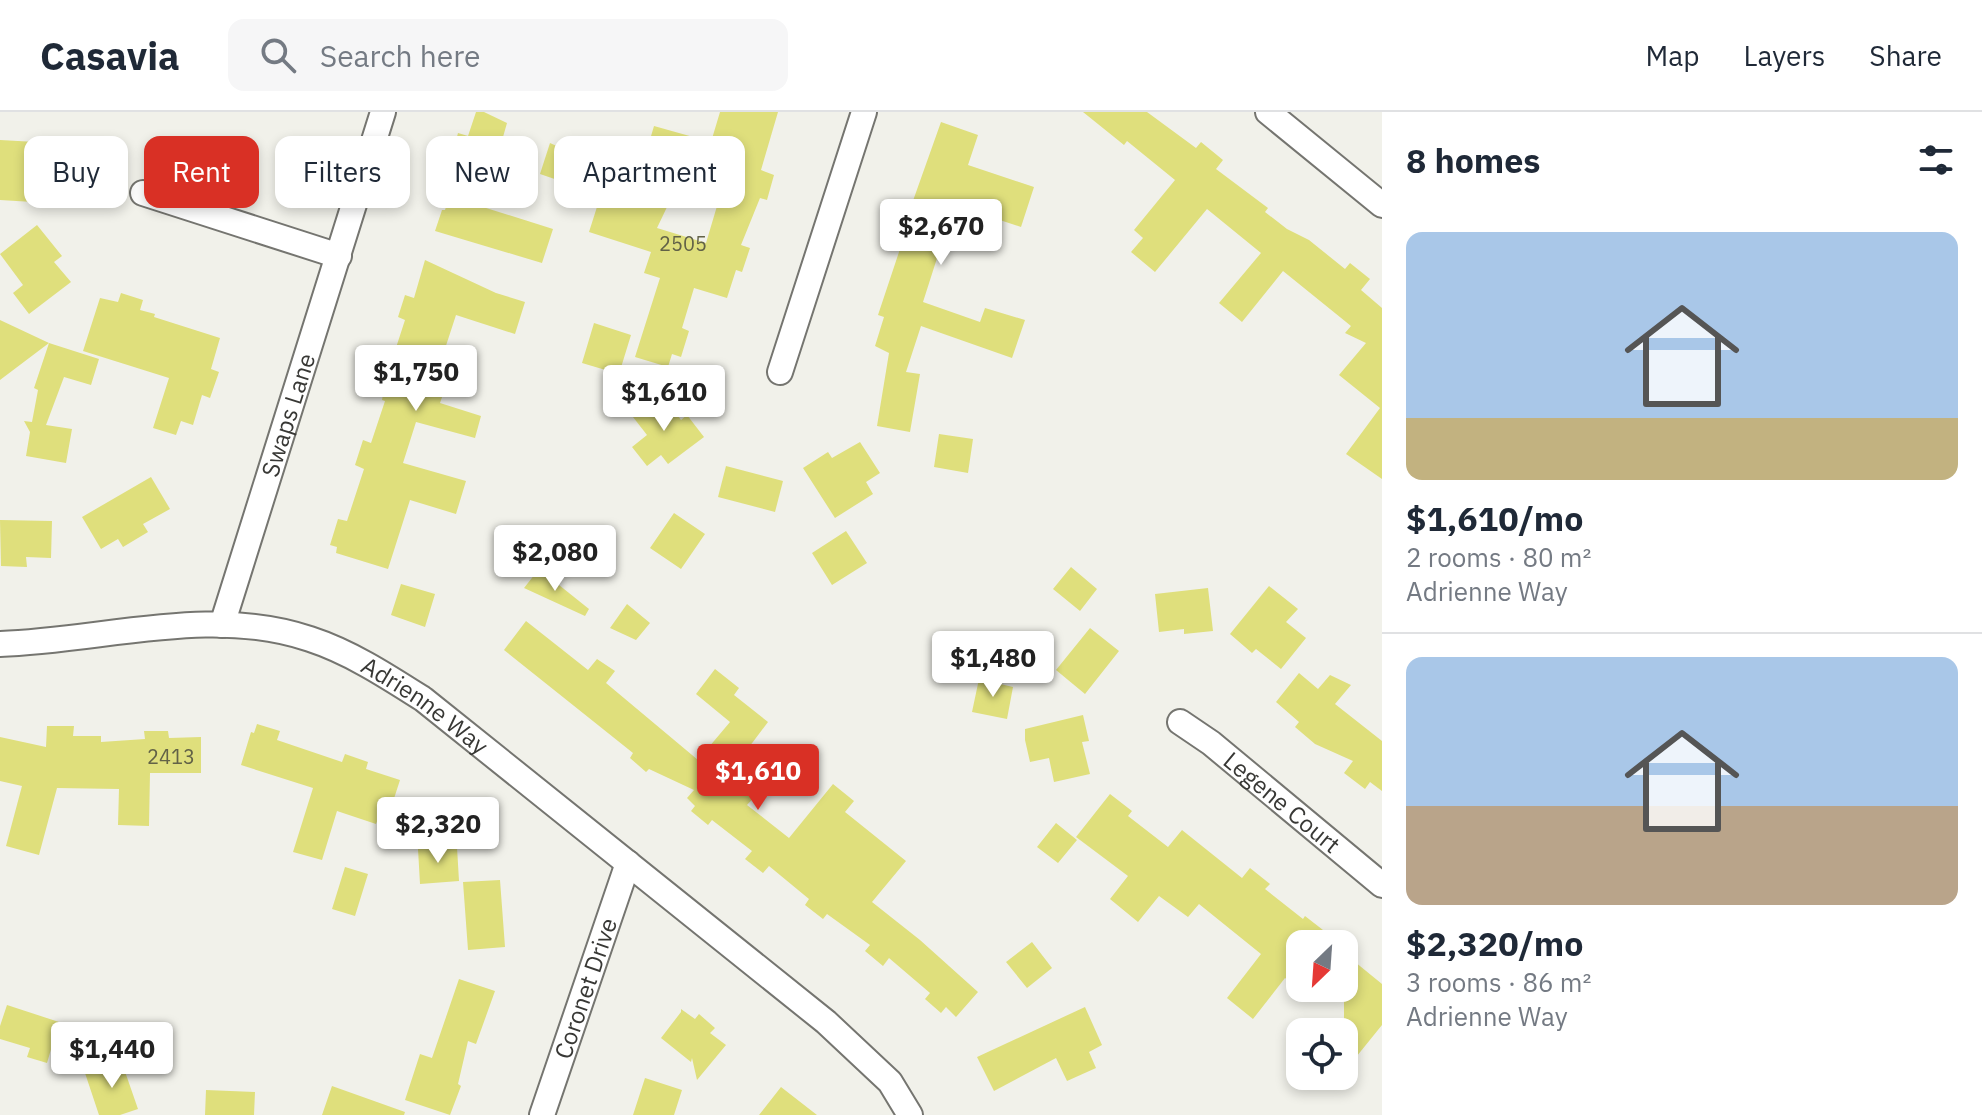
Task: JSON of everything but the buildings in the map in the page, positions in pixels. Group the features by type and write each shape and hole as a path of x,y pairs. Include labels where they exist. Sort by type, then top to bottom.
{"street":[{"name":"Swaps Lane","path":"222,625 383,112"},
{"path":"780,372 864,112"},
{"path":"1268,112 1382,205"},
{"path":"143,193 339,256"},
{"name":"Adrienne Way","path":"0,644 159,627 222,625 271,629 311,639 376,668 423,699 869,1060 890,1082 910,1115"},
{"name":"Legene Court","path":"1180,722 1211,743 1382,885"},
{"name":"Coronet Drive","path":"542,1115 628,863"}]}
